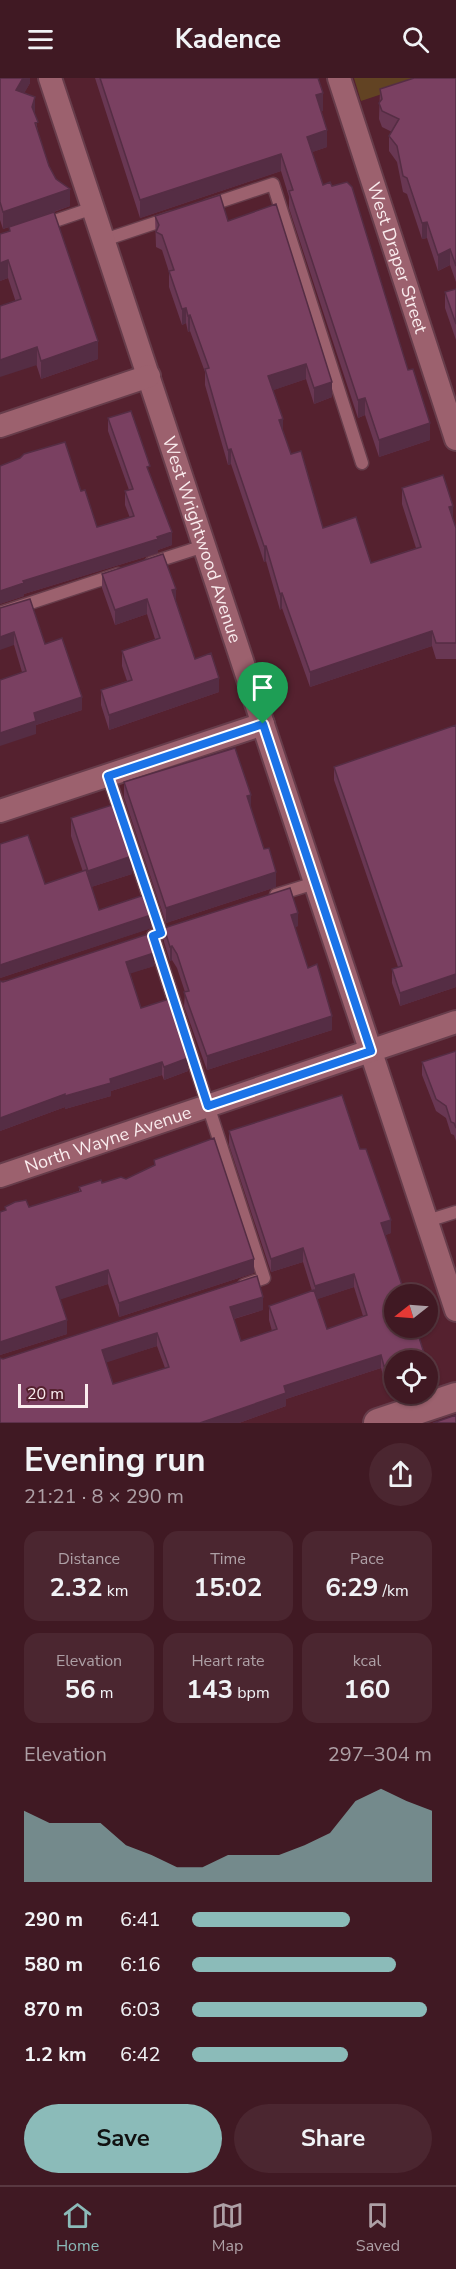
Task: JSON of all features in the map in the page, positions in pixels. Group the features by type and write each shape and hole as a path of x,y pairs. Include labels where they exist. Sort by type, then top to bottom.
{"street":[{"name":"West Wrightwood Avenue","path":"51,78 456,1310"},
{"name":"West Draper Street","path":"339,78 456,439"},
{"path":"0,426 149,376"},
{"path":"0,811 263,724"},
{"name":"North Wayne Avenue","path":"0,1176 456,1022"},
{"path":"378,1423 456,1397"}],"lane":[{"path":"199,209 273,184 362,463"},
{"path":"34,228 93,208"},
{"path":"104,240 177,216"},
{"path":"0,613 204,546"},
{"path":"108,776 208,1106 264,1278 231,1289"},
{"path":"267,898 315,883"},
{"path":"427,1221 456,1212"}],"shaded area":[{"path":"354,78 427,78 427,79 361,101"}],"building":[{"path":"0,78 23,78 16,90 35,97 32,107 38,122 35,123 49,166 56,179 70,189 3,212 0,202"},
{"path":"100,78 318,78 323,93 316,95 327,130 307,137 323,185 330,182 332,186 347,182 352,187 408,370 413,369 430,423 379,440 365,398 358,400 289,191 293,190 281,154 140,200"},
{"path":"414,78 456,78 456,266 450,249 438,255 427,222 422,223 407,178 403,176 397,146 389,136 399,119 382,111 379,103 382,99 380,89"},
{"path":"220,195 228,221 276,204 332,382 314,388 306,364 268,376 283,419 279,420 291,454 301,451 323,528 356,517 371,563 421,547 402,488 443,475 453,506 449,507 456,528 456,643 436,643 432,631 310,672 282,593 280,594 266,546 264,546 231,449 228,450 205,369 209,368 190,315 188,316 186,308 182,309 169,271 174,270 162,235 156,232 159,225 155,216"},
{"path":"54,212 98,341 41,361 37,347 0,360 0,306 21,299 8,260 0,263 0,234 10,231 9,227"},
{"path":"456,289 456,324 445,292"},
{"path":"131,411 150,466 147,467 172,532 157,537 158,539 23,581 24,583 0,591 0,466 24,454 65,442 81,491 85,490 97,527 134,516 125,491 133,489 108,418"},
{"path":"163,554 176,589 172,590 195,659 211,653 219,678 109,715 101,690 132,680 122,651 160,638 147,599 115,610 102,574"},
{"path":"30,599 45,644 62,638 82,697 34,713 36,721 0,733 0,680 26,671 14,632 0,637 0,608"},
{"path":"456,725 456,974 400,993 392,969 402,966 334,767"},
{"path":"235,748 251,795 247,796 264,849 269,848 276,872 166,908 124,782"},
{"path":"115,804 132,856 88,871 71,818"},
{"path":"28,835 45,884 86,870 99,910 144,895 151,915 0,965 0,844"},
{"path":"290,888 298,913 291,915 308,968 317,964 332,1016 207,1056 184,992 189,991 177,954 172,946 170,947 164,928"},
{"path":"148,934 154,953 126,962 141,1008 169,999 188,1058 164,1067 162,1062 110,1079 111,1083 65,1096 65,1094 0,1118 0,981 3,982"},
{"path":"456,1051 456,1128 451,1122 446,1106 436,1099 422,1062"},
{"path":"342,1095 360,1149 366,1149 391,1220 381,1223 402,1284 384,1284 384,1338 419,1338 423,1350 384,1350 384,1366 381,1355 284,1386 286,1393 200,1423 0,1423 0,1358 3,1359 257,1276 263,1297 230,1307 241,1341 277,1329 269,1306 314,1290 327,1329 367,1315 354,1274 315,1286 303,1248 271,1259 229,1131","holes":["157,1333 169,1367 113,1384 102,1350"]},
{"path":"214,1138 254,1259 119,1303 108,1270 56,1287 67,1320 0,1342 0,1212 6,1210 5,1207 26,1200 29,1207 81,1191 79,1187 101,1180 102,1183 121,1177 126,1179 155,1165 154,1160"},
{"path":"456,1415 456,1423 433,1423"}],"route":[{"path":"263,724 371,1051 208,1106 153,936 161,933 108,776 263,724"}]}
